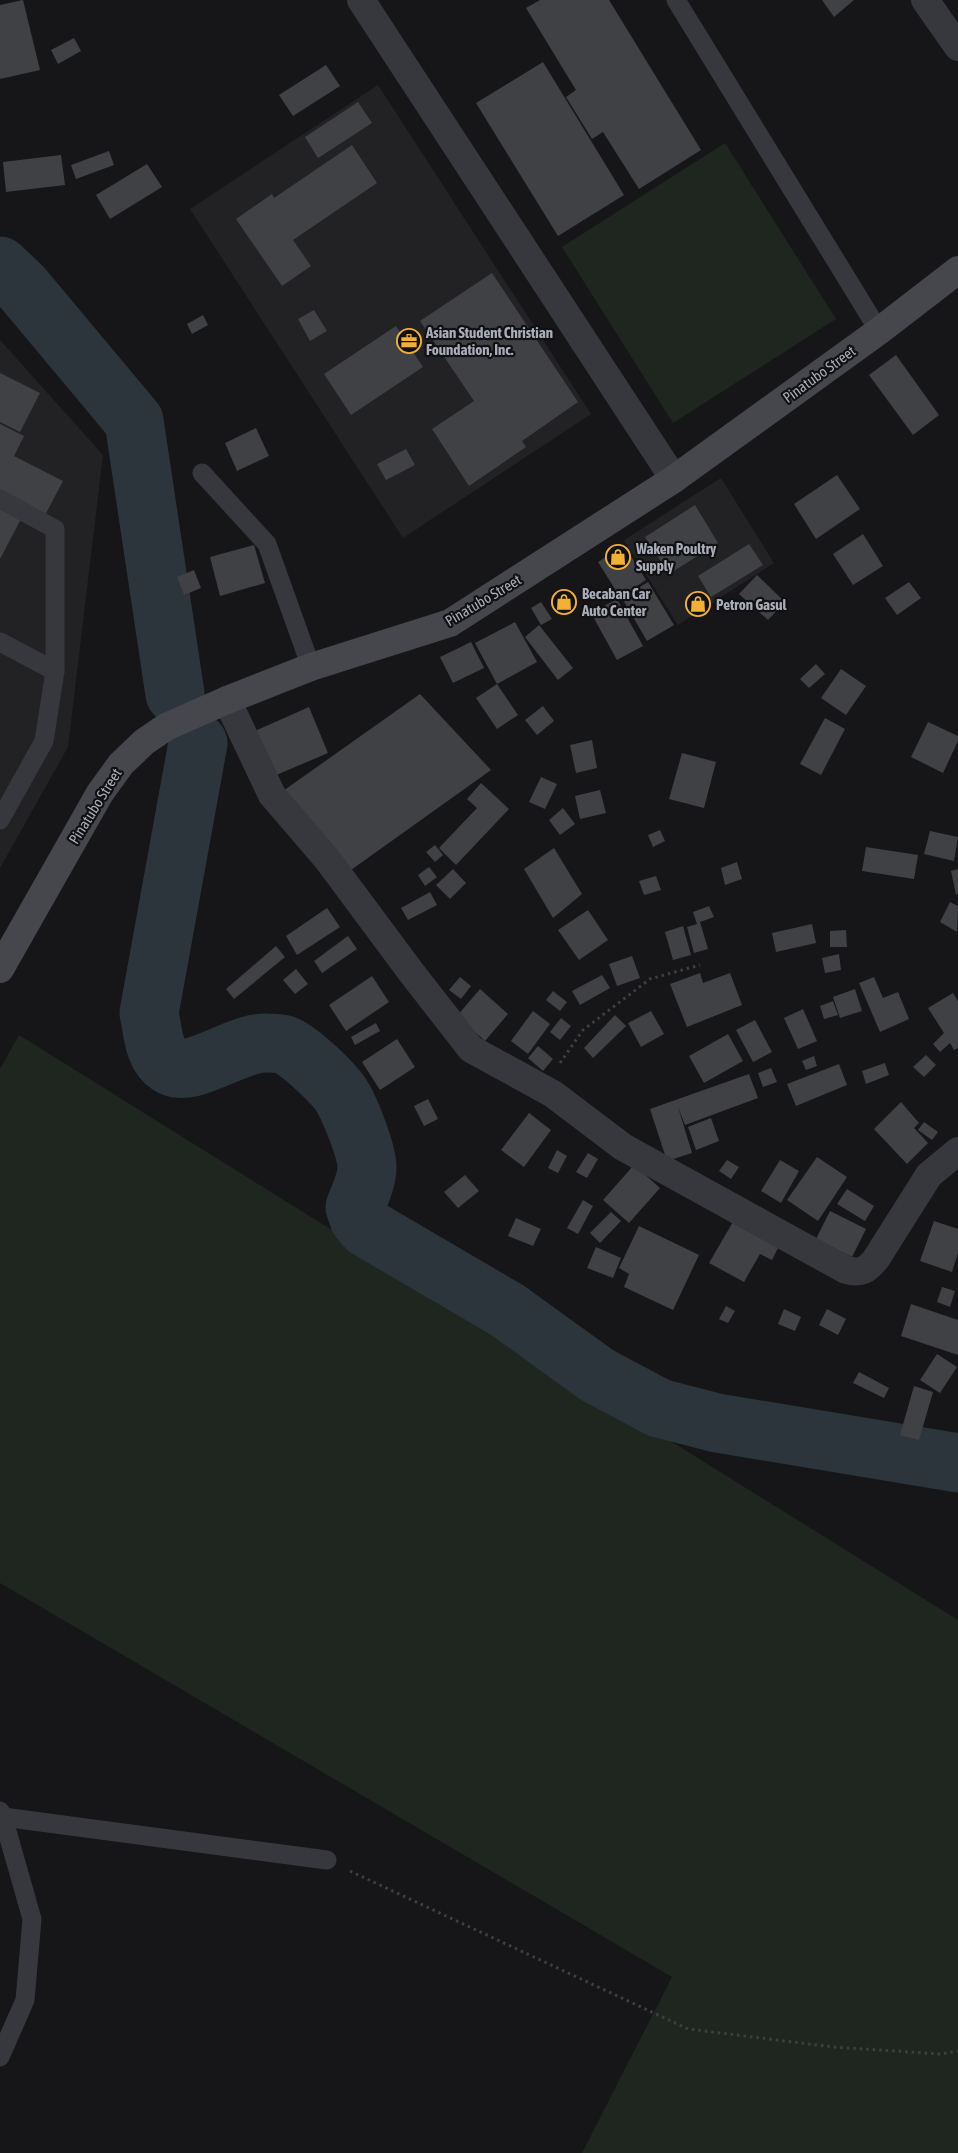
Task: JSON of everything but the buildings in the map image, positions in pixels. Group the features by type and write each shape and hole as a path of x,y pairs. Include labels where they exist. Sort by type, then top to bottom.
{"street":[{"path":"361,0 674,479"},
{"path":"925,0 958,47"},
{"name":"Pinatubo Street","path":"0,969 95,802 121,764 144,742 166,727 227,700 311,667 450,623 674,479 879,331 958,270"},
{"path":"227,700 272,795 327,859 471,1049 553,1094 623,1147 846,1270 857,1273 867,1270 876,1259 929,1175 958,1151"}],"lane":[{"path":"676,0 879,331"},
{"path":"202,473 267,544 311,667"},
{"path":"0,499 55,529 55,671 44,741 0,820"},
{"path":"0,642 55,671"},
{"path":"0,2057 25,2000 32,1919 2,1814 327,1860"}],"path":[{"path":"543,1089 583,1030 650,979 700,965"},
{"path":"327,1860 688,2029 833,2048 940,2054 958,2051"}],"shaded area":[{"path":"378,85 591,414 403,538 190,209"},
{"path":"725,143 836,319 673,423 562,247"},
{"path":"0,340 103,455 68,747 0,868"},
{"path":"721,478 774,563 678,625 624,540"},
{"path":"19,1035 958,1620 958,2153 582,2153 672,1977 0,1583 0,1069"}],"waterway":[{"path":"0,266 22,287 134,421 175,694"},
{"path":"198,743 149,1013 157,1049 164,1061 178,1068 189,1068 254,1044 276,1043 291,1048 317,1068 339,1092 354,1122 362,1142 367,1167 365,1182 355,1207 359,1219 367,1228 507,1310 597,1375 659,1408 717,1423 958,1463"}],"place":[{"name":"Asian Student Christian Foundation, Inc.","path":"409,341"},
{"name":"Waken Poultry Supply","path":"618,557"},
{"name":"Becaban Car Auto Center","path":"564,602"},
{"name":"Petron Gasul","path":"698,604"}]}
